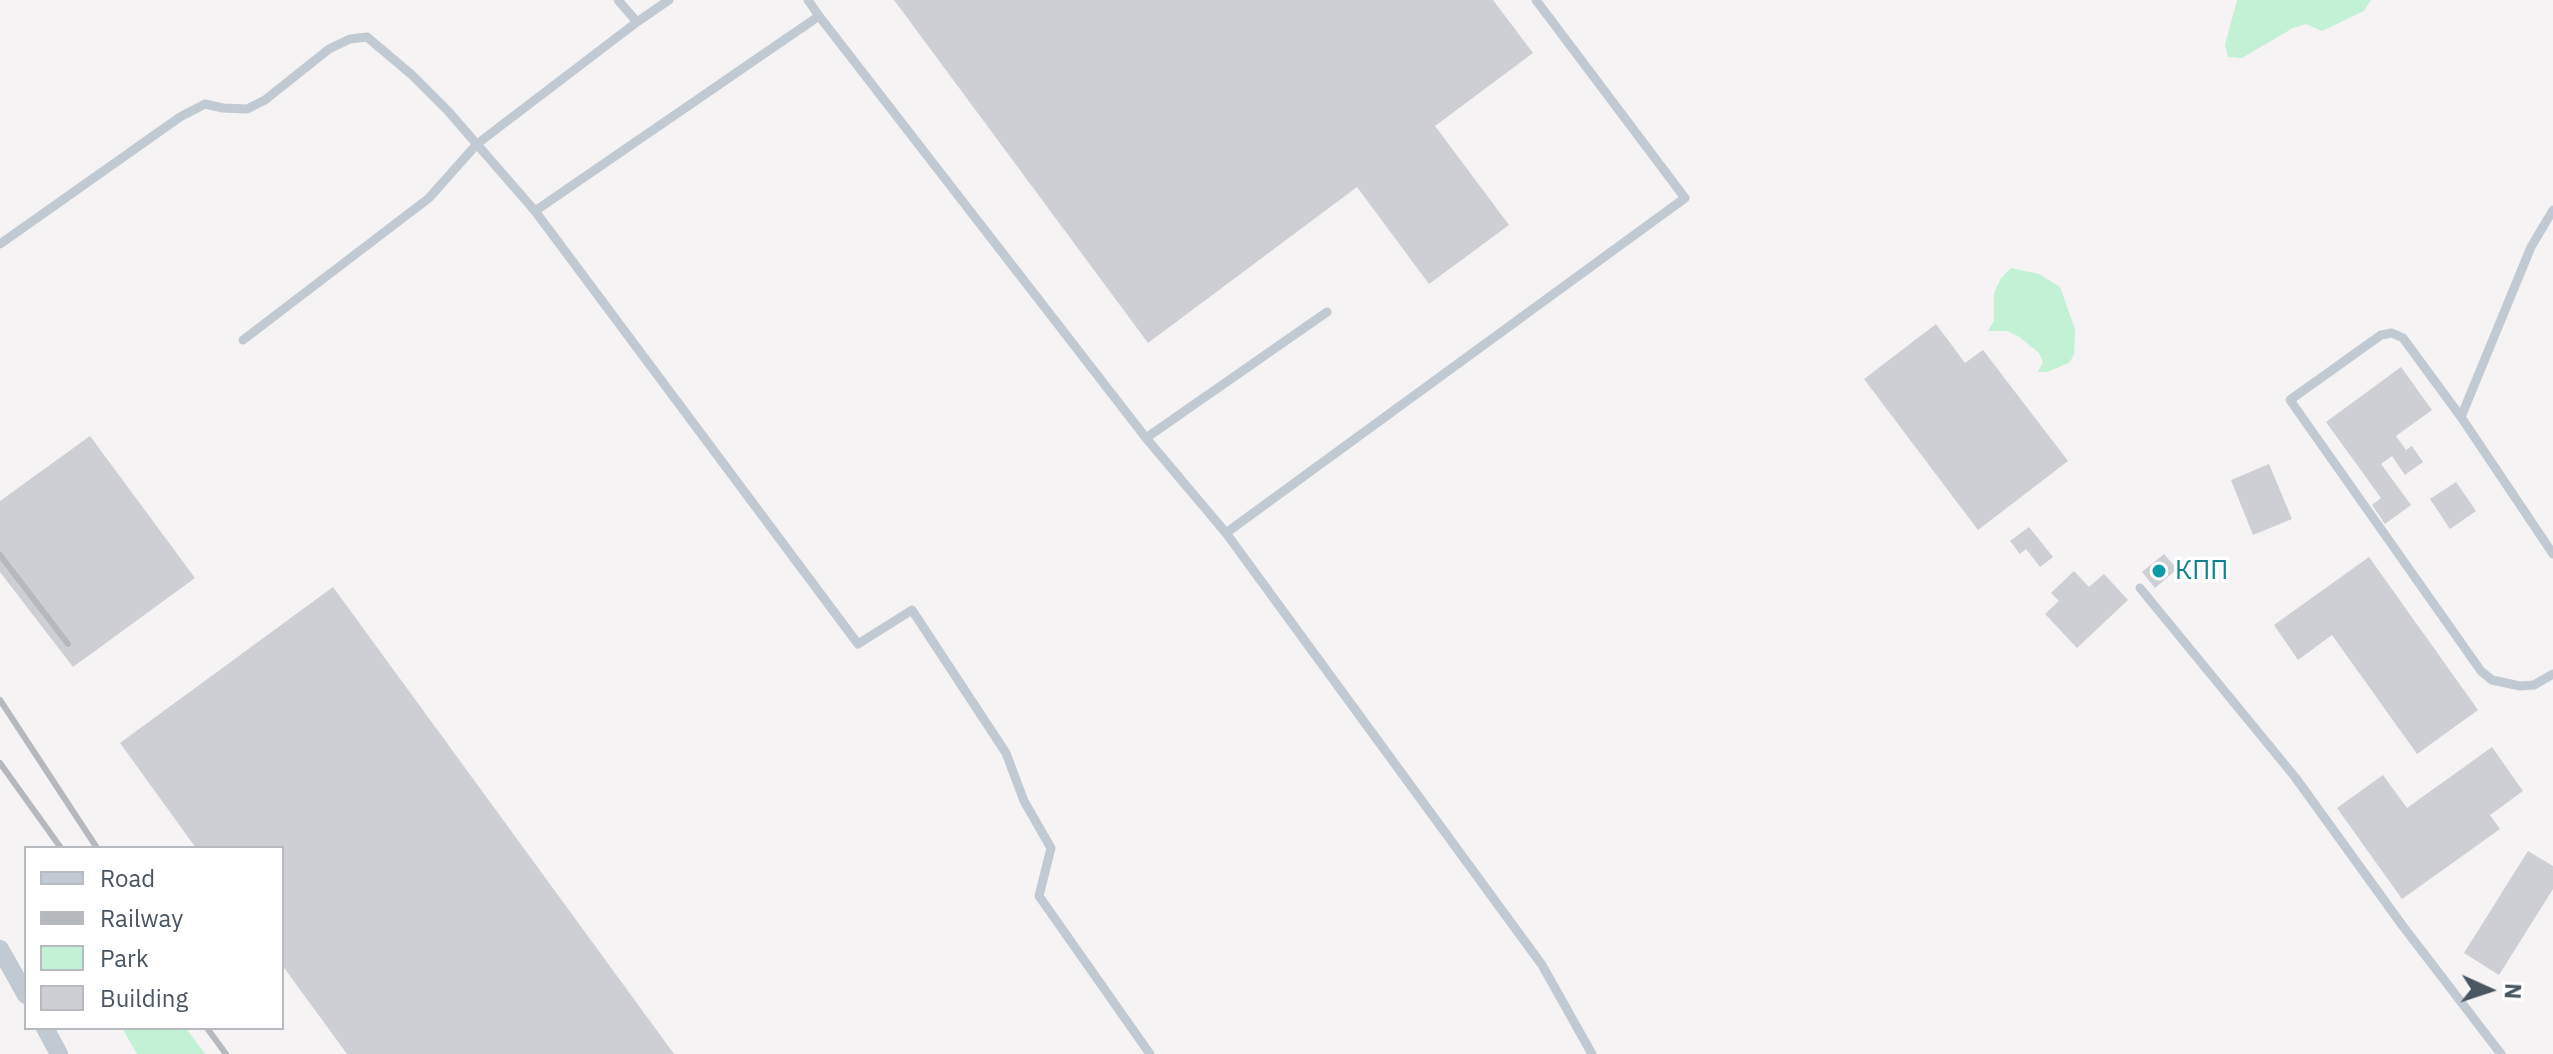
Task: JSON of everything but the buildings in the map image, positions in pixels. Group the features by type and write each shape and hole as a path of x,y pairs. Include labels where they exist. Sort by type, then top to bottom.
{"street":[{"path":"0,949 24,991"},
{"path":"46,1030 59,1054"}],"lane":[{"path":"618,0 637,22"},
{"path":"243,340 429,198 477,144 669,0"},
{"path":"808,0 1146,438 1226,533 1542,965 1592,1054"},
{"path":"1226,533 1685,198 1536,0"},
{"path":"535,211 819,16"},
{"path":"0,244 180,117 205,104 247,109 265,100 329,49 350,39 367,37 412,75 535,211 858,644 912,610 1006,753 1024,801 1051,848 1039,896 1150,1054"},
{"path":"2461,417 2531,247 2553,210"},
{"path":"1146,438 1327,312"},
{"path":"2553,554 2461,417 2403,338 2392,333 2381,335 2290,400 2481,671 2492,680 2520,686 2534,685 2553,674"},
{"path":"2140,588 2295,777 2402,925 2501,1054"}],"green space":[{"path":"2237,0 2371,0 2364,11 2322,31 2306,24 2293,28 2242,58 2228,57 2225,45"},
{"path":"2011,268 2039,274 2060,287 2075,329 2074,355 2069,363 2047,372 2038,372 2043,362 2039,353 2007,331 1988,331 1994,321 1994,293 2001,278"},
{"path":"123,1030 187,1030 205,1054 137,1054"}],"railway":[{"path":"0,555 68,644"},
{"path":"0,700 96,846"},
{"path":"0,763 60,846"},
{"path":"208,1030 226,1054"}],"place":[{"name":"КПП","path":"2159,571"}]}
